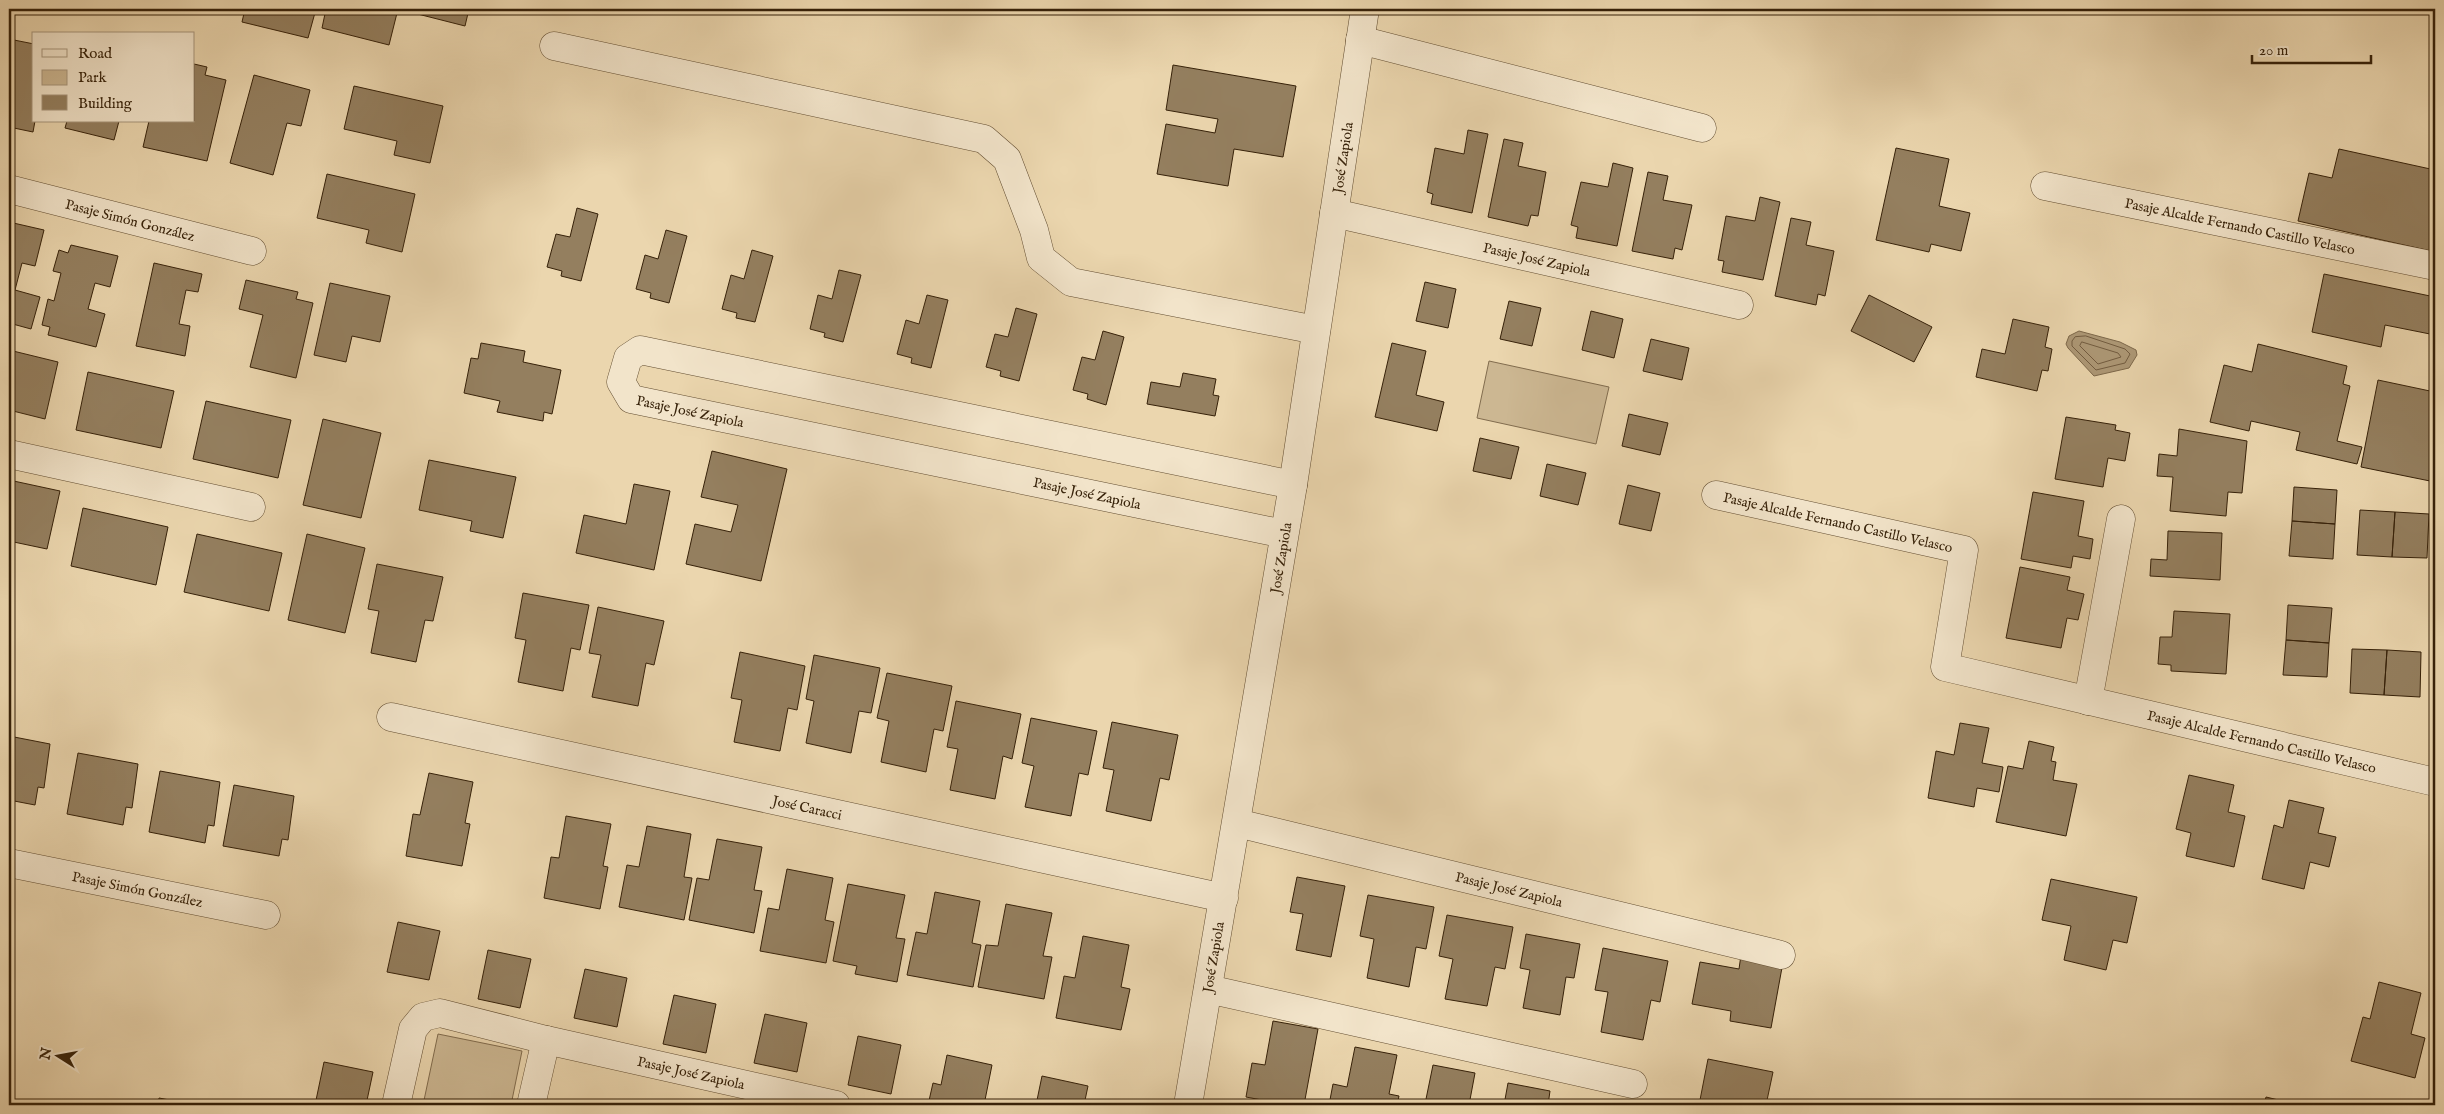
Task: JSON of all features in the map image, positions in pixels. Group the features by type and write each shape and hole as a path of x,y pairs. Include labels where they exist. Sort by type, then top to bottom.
{"street":[{"name":"José Zapiola","path":"1188,1105 1293,485 1365,9"},
{"path":"1360,40 1702,128"},
{"path":"554,46 984,139 1007,158 1034,230 1041,258 1071,282 1316,330"},
{"name":"Pasaje Alcalde Fernando Castillo Velasco","path":"2045,186 2435,266"},
{"name":"Pasaje Simón González","path":"9,189 252,251"},
{"name":"Pasaje José Zapiola","path":"1334,213 1739,305"},
{"name":"Pasaje José Zapiola","path":"1284,534 631,399 622,382 628,358 640,350 1293,485"},
{"path":"9,454 251,507"},
{"name":"Pasaje Alcalde Fernando Castillo Velasco","path":"1716,495 1964,550 1945,668 2435,782"},
{"path":"2088,701 2121,519"},
{"name":"José Caracci","path":"391,717 1224,898"},
{"name":"Pasaje José Zapiola","path":"1237,823 1781,955"},
{"name":"Pasaje Simón González","path":"9,863 266,915"},
{"path":"1208,989 1633,1084"},
{"name":"Pasaje José Zapiola","path":"396,1105 413,1029 423,1017 440,1013 546,1040 836,1105"},
{"path":"531,1105 546,1040"}],"green space":[{"path":"1489,361 1609,387 1596,444 1477,418"},
{"path":"438,1034 522,1051 511,1105 423,1105"}],"water":[{"path":"2079,331 2120,342 2136,350 2137,355 2129,368 2094,376 2066,344 2069,336"}],"building":[{"path":"245,9 316,9 308,38 242,22"},
{"path":"326,9 398,9 389,45 322,28"},
{"path":"398,9 469,9 465,26"},
{"path":"9,39 32,44 32,122 35,122 33,132 9,127"},
{"path":"195,64 207,67 205,75 226,80 207,161 143,147 149,122 195,122"},
{"path":"1173,65 1296,86 1283,157 1234,149 1228,186 1157,174 1166,124 1215,133 1218,119 1166,110"},
{"path":"254,75 310,90 301,126 287,123 273,175 230,163"},
{"path":"354,86 443,106 430,163 394,155 397,141 344,129"},
{"path":"67,122 119,122 114,140 65,128"},
{"path":"1468,130 1488,134 1472,213 1431,204 1433,194 1427,192 1435,148 1464,154"},
{"path":"1504,139 1523,143 1518,166 1546,172 1538,216 1531,215 1528,226 1488,217"},
{"path":"1896,148 1949,159 1939,206 1970,213 1961,251 1931,244 1929,252 1876,240"},
{"path":"2339,149 2435,170 2435,252 2298,221 2309,173 2332,178"},
{"path":"1613,163 1633,168 1617,246 1576,238 1578,227 1571,225 1581,182 1608,187"},
{"path":"1648,172 1668,176 1663,200 1692,205 1682,250 1675,248 1673,259 1632,251"},
{"path":"327,174 415,194 402,252 366,243 369,230 317,218"},
{"path":"1760,197 1780,202 1763,280 1722,272 1724,261 1718,260 1726,216 1755,221"},
{"path":"577,208 598,214 581,281 561,276 562,271 547,267 556,234 570,237"},
{"path":"1791,218 1811,222 1806,245 1834,251 1825,296 1818,294 1816,305 1775,296"},
{"path":"9,222 44,230 35,266 22,263 15,290 40,297 31,329 9,323"},
{"path":"666,230 687,236 669,303 650,298 651,293 636,289 645,255 658,259"},
{"path":"71,245 118,256 110,287 95,283 88,309 105,314 96,347 48,335 50,327 42,325 48,299 54,301 61,273 53,271 59,250 68,253"},
{"path":"752,250 773,256 755,322 736,318 737,313 722,309 731,275 744,279"},
{"path":"154,263 202,274 198,292 186,290 179,324 190,326 185,356 136,346"},
{"path":"839,270 861,275 843,342 824,337 825,333 810,329 818,295 832,299"},
{"path":"2324,274 2435,297 2435,335 2385,325 2381,347 2312,332"},
{"path":"246,280 298,292 296,299 313,303 296,378 250,367 263,315 239,309"},
{"path":"1425,282 1456,289 1448,328 1416,321"},
{"path":"330,283 390,296 380,342 352,336 346,362 314,355"},
{"path":"927,295 948,300 931,368 911,363 912,358 897,354 906,320 919,324"},
{"path":"1869,295 1932,327 1914,362 1851,331"},
{"path":"1509,301 1541,308 1532,346 1500,339"},
{"path":"1016,308 1037,314 1019,381 1000,376 1001,371 986,367 995,334 1008,337"},
{"path":"1591,311 1623,319 1614,358 1582,350"},
{"path":"2013,319 2049,327 2045,347 2052,349 2048,371 2042,370 2037,391 1976,377 1982,349 2005,354"},
{"path":"1103,331 1124,337 1106,405 1087,399 1088,394 1073,390 1082,357 1095,360"},
{"path":"1651,339 1689,348 1682,380 1643,371"},
{"path":"481,343 525,351 523,362 561,370 552,414 544,412 543,421 497,412 500,401 464,393 471,358 478,359"},
{"path":"1392,343 1426,351 1416,395 1444,402 1437,431 1375,417"},
{"path":"2258,344 2347,366 2343,384 2350,386 2337,441 2362,447 2357,464 2296,450 2300,432 2251,421 2249,431 2210,422 2224,365 2252,372"},
{"path":"9,350 58,362 45,419 9,410"},
{"path":"88,372 174,391 161,448 76,430"},
{"path":"1183,373 1216,379 1213,395 1219,396 1215,416 1147,404 1151,382 1180,387"},
{"path":"2378,380 2430,391 2432,398 2435,399 2435,482 2361,467"},
{"path":"206,401 291,420 278,478 193,459"},
{"path":"1629,414 1668,423 1660,455 1622,446"},
{"path":"2066,417 2116,425 2115,430 2130,433 2125,461 2108,458 2103,487 2055,479"},
{"path":"323,419 381,433 361,518 303,505"},
{"path":"2179,429 2247,441 2242,493 2228,492 2226,516 2170,511 2173,477 2157,476 2159,454 2177,456"},
{"path":"1480,438 1519,447 1511,479 1473,471"},
{"path":"712,451 787,469 761,581 686,564 695,524 731,532 738,505 701,497"},
{"path":"429,460 516,477 503,538 470,531 472,521 419,510"},
{"path":"1547,464 1586,473 1578,505 1540,496"},
{"path":"9,480 60,491 47,549 9,541"},
{"path":"634,484 670,491 654,570 576,553 584,515 626,524"},
{"path":"1628,485 1660,493 1651,531 1619,524"},
{"path":"2294,487 2337,490 2335,524 2292,521"},
{"path":"2033,492 2084,501 2078,536 2093,539 2090,559 2073,556 2071,568 2021,559"},
{"path":"83,508 168,527 156,585 71,566"},
{"path":"2360,510 2395,512 2392,557 2357,555"},
{"path":"2395,512 2429,514 2427,558 2392,557"},
{"path":"2292,521 2335,524 2333,559 2289,556"},
{"path":"2168,531 2222,533 2220,580 2150,576 2151,559 2167,560"},
{"path":"197,534 282,553 269,611 184,592"},
{"path":"307,534 365,548 345,633 288,620"},
{"path":"377,564 443,577 433,621 425,620 416,662 371,653 379,611 368,609"},
{"path":"2020,567 2070,577 2067,590 2084,594 2078,620 2067,618 2061,648 2006,638"},
{"path":"523,593 589,605 580,650 571,648 563,691 518,682 526,640 515,638"},
{"path":"2288,605 2332,608 2329,643 2286,640"},
{"path":"598,607 664,621 654,665 646,663 638,706 592,697 601,655 589,653"},
{"path":"2174,611 2230,614 2226,674 2171,671 2171,665 2158,664 2160,637 2172,637"},
{"path":"2286,640 2329,643 2327,677 2283,675"},
{"path":"2352,649 2387,650 2384,695 2350,693"},
{"path":"2387,650 2421,652 2420,697 2384,695"},
{"path":"740,652 805,666 797,710 788,708 780,751 734,742 742,700 731,698"},
{"path":"814,655 880,668 871,713 859,711 851,753 806,743 814,701 806,699"},
{"path":"887,673 952,686 943,731 934,729 926,772 881,762 889,721 877,718"},
{"path":"956,701 1021,714 1012,759 1003,756 995,799 950,790 958,749 947,747"},
{"path":"1031,718 1097,731 1088,775 1079,773 1071,816 1025,807 1034,766 1022,763"},
{"path":"1112,722 1178,735 1169,780 1160,778 1151,821 1106,811 1114,770 1103,768"},
{"path":"1960,723 1989,728 1982,763 2003,767 1999,792 1977,788 1974,807 1928,798 1936,751 1954,755"},
{"path":"9,736 50,744 44,788 38,787 35,805 9,800"},
{"path":"2029,741 2054,747 2051,761 2056,762 2053,780 2077,784 2066,836 1996,822 2008,766 2023,769"},
{"path":"78,753 138,764 132,808 126,807 123,825 67,814"},
{"path":"160,771 220,782 214,826 208,825 205,843 149,832"},
{"path":"429,773 473,782 465,823 470,824 462,866 406,856 413,814 420,815"},
{"path":"2189,775 2234,785 2228,812 2245,816 2234,867 2186,856 2191,833 2176,829"},
{"path":"234,785 294,796 288,840 282,839 279,856 223,846"},
{"path":"2289,800 2324,808 2318,833 2336,837 2329,867 2310,862 2304,889 2262,879 2274,825 2283,828"},
{"path":"566,816 611,824 603,866 608,867 600,909 544,898 551,857 559,858"},
{"path":"647,826 691,834 684,877 692,878 684,920 619,907 627,865 639,867"},
{"path":"717,839 762,847 754,890 762,891 754,933 689,920 697,878 709,880"},
{"path":"787,869 833,878 825,920 834,922 826,963 760,951 768,908 779,910"},
{"path":"1297,877 1345,886 1331,957 1296,950 1303,914 1290,912"},
{"path":"2051,879 2137,897 2127,943 2113,940 2106,970 2064,960 2071,926 2042,920"},
{"path":"848,884 905,895 896,938 905,939 897,982 855,974 857,966 833,961"},
{"path":"935,892 980,901 972,943 981,945 973,987 907,975 916,932 927,934"},
{"path":"1368,895 1434,907 1426,949 1416,947 1409,987 1367,978 1374,939 1360,936"},
{"path":"1006,904 1052,913 1043,956 1052,957 1044,999 978,987 986,945 998,946"},
{"path":"1447,915 1513,927 1505,969 1495,967 1487,1006 1445,999 1453,959 1439,956"},
{"path":"398,922 440,931 429,980 387,972"},
{"path":"1526,934 1580,944 1574,978 1566,977 1560,1015 1523,1008 1530,970 1520,968"},
{"path":"1083,936 1129,945 1121,987 1130,989 1121,1030 1056,1018 1064,976 1075,978"},
{"path":"1603,948 1668,961 1660,1002 1651,1000 1643,1040 1601,1032 1608,992 1595,990"},
{"path":"488,950 531,959 520,1008 478,999"},
{"path":"1741,955 1783,962 1771,1028 1730,1021 1731,1011 1692,1004 1700,962 1739,969"},
{"path":"585,969 627,978 617,1027 574,1018"},
{"path":"2379,982 2421,993 2411,1034 2425,1038 2415,1078 2351,1061 2363,1017 2370,1019"},
{"path":"674,995 716,1004 706,1053 663,1044"},
{"path":"765,1014 807,1023 797,1072 754,1063"},
{"path":"1273,1021 1318,1029 1304,1105 1288,1105 1246,1097 1252,1063 1265,1065"},
{"path":"858,1036 901,1045 891,1094 848,1085"},
{"path":"1355,1047 1397,1055 1389,1094 1399,1096 1397,1105 1329,1105 1333,1084 1347,1087"},
{"path":"947,1055 992,1065 984,1105 928,1105 933,1083 941,1085"},
{"path":"1708,1059 1773,1072 1766,1105 1713,1105 1713,1103 1700,1100"},
{"path":"324,1062 373,1072 366,1105 315,1105"},
{"path":"1433,1065 1475,1073 1469,1105 1411,1105 1412,1102 1425,1104"},
{"path":"1042,1076 1088,1086 1084,1105 1036,1105"},
{"path":"1508,1083 1550,1091 1548,1105 1504,1105"},
{"path":"2266,1097 2299,1105 2264,1105"},
{"path":"159,1098 196,1105 158,1105"}]}
